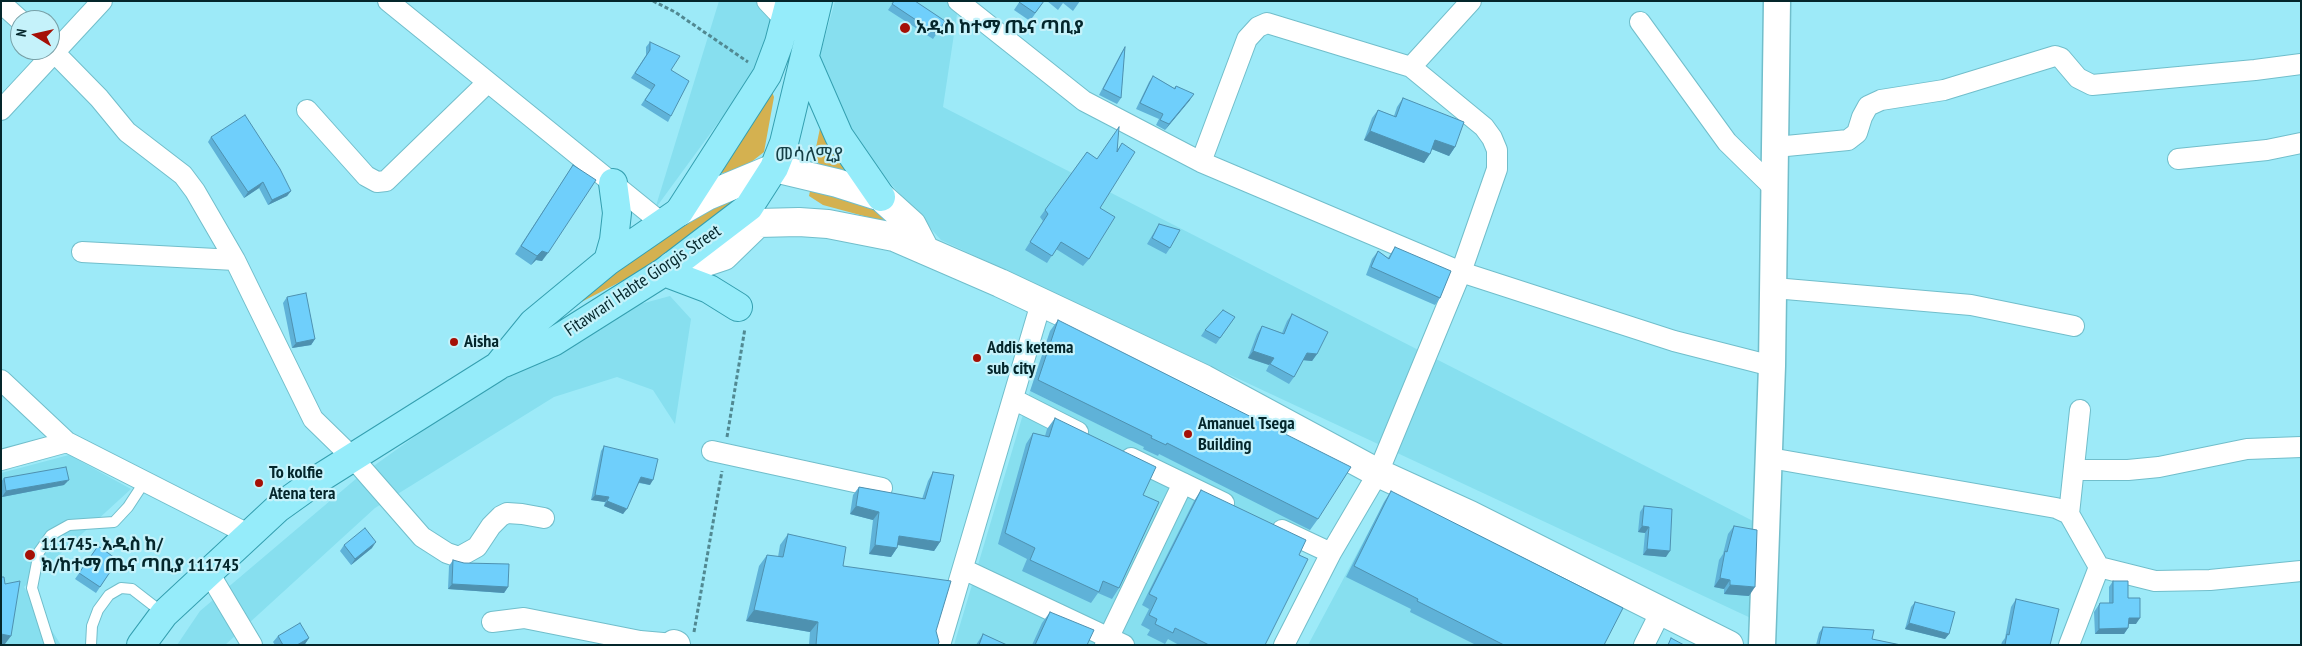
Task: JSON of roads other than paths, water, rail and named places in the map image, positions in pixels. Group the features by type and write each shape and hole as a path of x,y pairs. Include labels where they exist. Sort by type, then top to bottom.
{"main road":[{"name":"Fitawrari Habte Giorgis Street","path":"498,366 554,342 668,269 749,207 774,168 784,143 818,1"},
{"path":"671,218 767,75 780,16"},
{"path":"774,168 780,16"},
{"path":"805,58 839,136 881,197 912,224 926,250"},
{"path":"141,645 164,614 278,508 320,478 498,366 533,324 608,261 671,218 716,192 774,168 837,183 881,197"},
{"path":"608,261 617,212 613,184"},
{"path":"668,269 694,266 724,256 758,223 794,222 828,224 894,237 926,250 1204,379 1378,472 1662,609 1729,645"},
{"path":"668,269 709,289 738,307"}],"street":[{"path":"60,42 102,1"},
{"path":"388,1 613,184 671,218"},
{"path":"958,1 1084,101 1201,162 1461,272 1674,341 1772,366"},
{"path":"1411,67 1471,1"},
{"path":"1762,645 1770,458 1774,288 1777,1"},
{"path":"1640,22 1727,142 1774,188"},
{"path":"1201,162 1248,38 1258,27 1267,23 1411,67 1484,128 1492,138 1496,150 1497,169 1461,272 1378,472 1331,553 1284,645"},
{"path":"1776,147 1848,140 1857,133 1868,106 1881,100 1944,90 2055,56 2065,62 2078,78 2092,85 2301,64"},
{"path":"60,58 127,132 183,175 196,191 235,260 313,419 353,458 422,537 447,553 459,557 477,547 497,520 507,513 544,518"},
{"path":"1,110 44,60"},
{"path":"307,110 366,176 377,182 386,181 488,83"},
{"path":"2178,159 2267,150 2301,144"},
{"path":"82,252 235,260"},
{"path":"1774,288 1971,306 2074,326"},
{"path":"940,645 1041,303"},
{"path":"1,380 67,442 250,535"},
{"path":"1013,400 1093,439"},
{"path":"2080,410 2069,514 2099,567 2155,581 2210,580 2301,571"},
{"path":"1,460 67,442"},
{"path":"2074,470 2105,472 2159,467 2247,449 2301,447"},
{"path":"1111,448 1331,553"},
{"path":"718,452 882,488"},
{"path":"1770,458 2038,505 2069,514"},
{"path":"963,569 1112,642 1183,483"},
{"path":"2069,645 2099,567"},
{"path":"209,573 252,645"},
{"path":"1644,645 1662,609"},
{"path":"492,622 524,618 640,641 681,641"}],"lane":[{"path":"50,645 32,588 39,552 51,535 69,524 114,522 128,508 145,482"},
{"path":"91,645 92,626 98,610 109,595 121,588 132,589 164,614"}],"place":[{"name":"አዲስ ከተማ ጤና ጣቢያ","path":"905,28"},
{"name":"Aisha","path":"454,342"},
{"name":"Addis ketema sub city","path":"977,358"},
{"name":"Amanuel Tsega Building","path":"1188,434"},
{"name":"To kolfie Atena tera","path":"259,483"},
{"name":"111745- አዲስ ከ/ ክ/ከተማ ጤና ጣቢያ 111745","path":"30,555"}],"district":[{"name":"መሳለሚያ","path":"809,156"}]}
